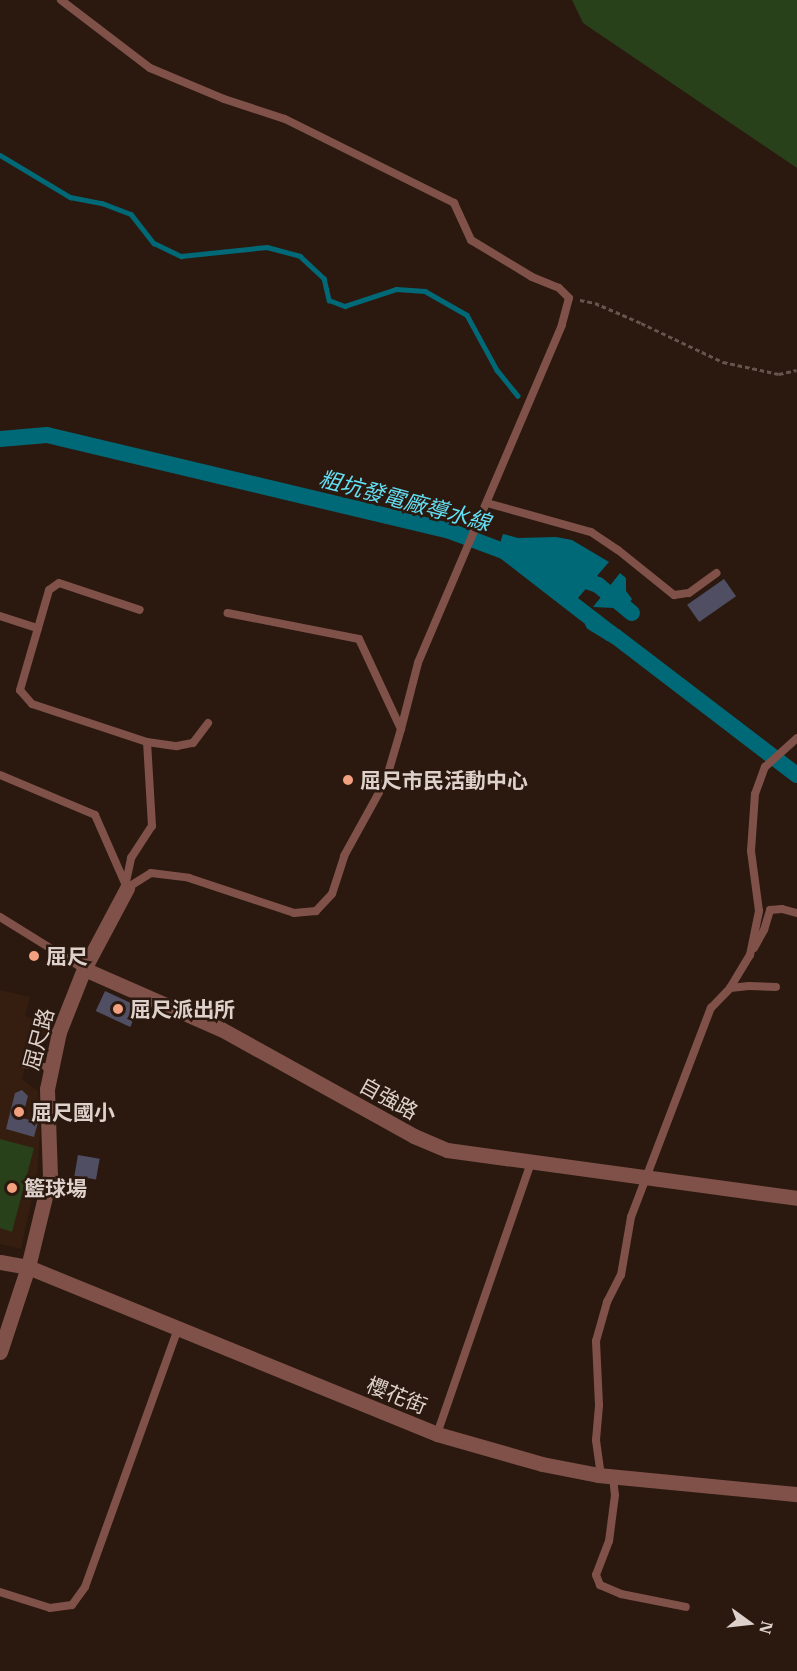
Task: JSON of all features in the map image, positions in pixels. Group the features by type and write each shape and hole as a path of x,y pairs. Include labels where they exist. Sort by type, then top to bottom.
{"street":[{"name":"屈尺路","path":"0,1352 28,1267 50,1176 47,1089 59,1032 84,969 126,886"},
{"name":"自強路","path":"84,969 221,1029 414,1136 447,1150 797,1198"},
{"name":"櫻花街","path":"0,1262 28,1267 437,1434 542,1464 607,1476 797,1494"}],"lane":[{"path":"61,0 150,68 224,99 285,119 454,203 471,240 532,277 559,288 569,298 562,325 418,663 386,780 344,856 332,894 316,911 294,913 189,878 152,873 126,886"},
{"path":"487,503 591,532 618,550 674,595 689,593 717,573"},
{"path":"140,610 59,583 49,590 20,690 32,704 147,742 177,746 193,743 208,723"},
{"path":"228,614 359,639 401,729"},
{"path":"0,616 38,628"},
{"path":"750,955 759,911 751,851 754,794 765,767 797,738"},
{"path":"126,886 131,858 152,826 147,742"},
{"path":"0,775 95,815 126,886"},
{"path":"686,1607 621,1594 600,1585 596,1575 609,1541 615,1495 596,1440 599,1405 596,1341 607,1302 621,1275 631,1217 648,1178 711,1008 730,988 750,955 764,930 770,910 782,909 797,914"},
{"name":"自強路","path":"0,917 84,969"},
{"path":"730,988 776,987"},
{"path":"25,1064 50,1068"},
{"path":"437,1434 531,1162"},
{"path":"0,1592 50,1608 72,1605 85,1587 178,1329"}],"path":[{"path":"569,298 595,303 723,362 779,374 797,370"}],"shaded area":[{"name":"屈尺國小","path":"0,990 30,997 25,1016 49,1026 45,1043 29,1048 22,1079 38,1091 40,1133 37,1176 21,1249 0,1244"}],"green space":[{"path":"572,0 797,0 797,168 583,23"},
{"name":"籃球場","path":"0,1139 34,1148 12,1232 0,1228"}],"water":[{"path":"503,534 518,538 556,537 572,540 609,562 578,598 617,628 607,641 496,555"},
{"path":"620,573 626,578 626,591 632,599 623,613 614,608 593,607"}],"building":[{"path":"724,579 736,596 699,622 687,605"},
{"name":"屈尺派出所","path":"105,991 139,1007 130,1027 96,1011"},
{"path":"22,1090 28,1096 22,1118 38,1122 34,1137 6,1129 15,1093"},
{"path":"78,1155 100,1159 96,1180 74,1176"}],"waterway":[{"path":"0,155 70,197 102,203 131,214 154,243 181,256 267,247 300,256 324,278 329,300 345,306 396,289 425,291 467,315 497,370 518,396"},
{"name":"粗坑發電廠導水線","path":"0,439 47,435 447,530 517,556"},
{"path":"572,576 598,585 632,613"},
{"name":"粗坑發電廠導水線","path":"593,623 615,636 797,775"}],"place":[{"name":"屈尺市民活動中心","path":"348,780"},
{"name":"屈尺","path":"34,956"},
{"name":"屈尺派出所","path":"118,1009"},
{"name":"屈尺國小","path":"19,1112"},
{"name":"籃球場","path":"12,1188"}]}
